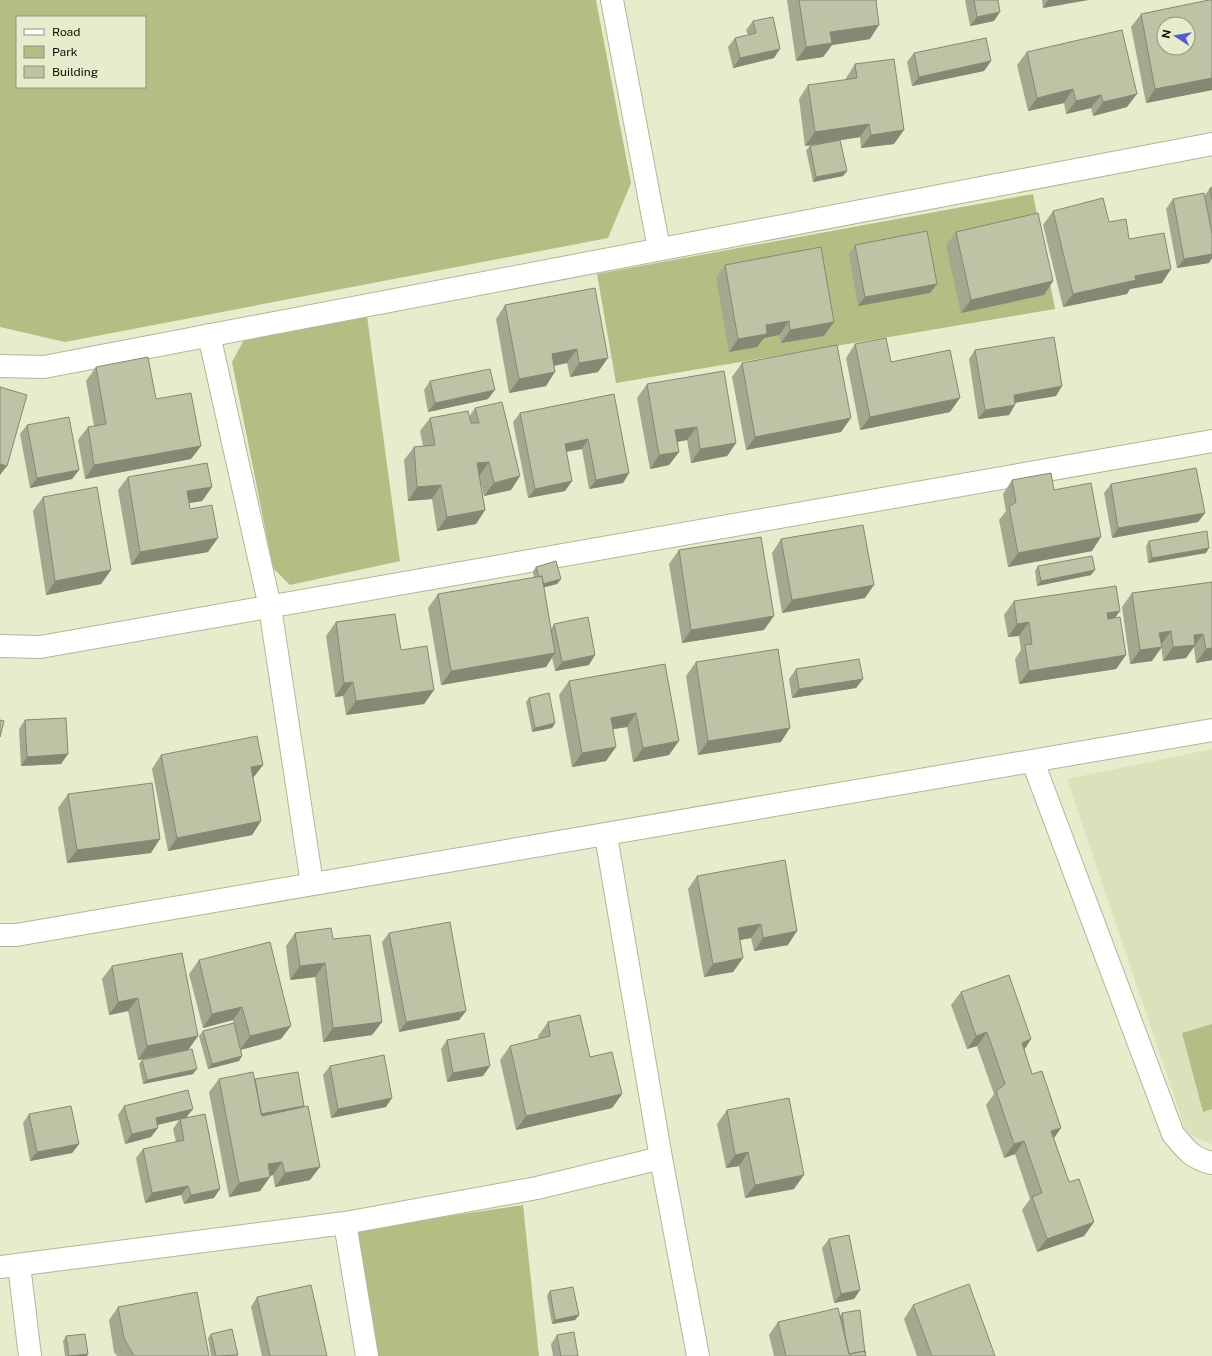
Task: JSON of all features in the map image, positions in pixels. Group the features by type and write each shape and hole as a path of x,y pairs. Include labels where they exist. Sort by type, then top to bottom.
{"street":[{"path":"612,0 659,249"},
{"path":"0,366 44,367 1212,144"},
{"path":"209,335 270,607 312,884"},
{"path":"0,646 40,647 1212,441"},
{"path":"0,935 16,936 312,884 606,836 1212,730"},
{"path":"1033,762 1173,1134 1186,1150 1197,1159 1212,1163"},
{"path":"606,836 661,1158 698,1356"},
{"path":"30,1356 9,1266 345,1223 537,1188 661,1158"},
{"path":"345,1223 367,1356"}],"shaded area":[{"path":"1212,749 1212,1144 1187,1134 1067,779"}],"green space":[{"path":"0,0 596,0 631,183 608,238 65,342 0,327"},
{"path":"1033,194 1055,309 616,383 597,274"},
{"path":"367,316 400,561 290,585 273,568 232,362 245,338"},
{"path":"1212,1024 1212,1109 1203,1112 1182,1033"},
{"path":"523,1205 539,1356 375,1356 353,1230"}],"building":[{"path":"799,0 876,0 879,25 830,32 832,43 806,47"},
{"path":"974,0 998,0 1000,12 977,17"},
{"path":"1212,0 1212,78 1155,89 1141,14"},
{"path":"773,17 780,49 740,58 735,38 756,33 753,21"},
{"path":"1122,30 1137,94 1103,102 1101,95 1076,101 1073,89 1037,98 1027,52"},
{"path":"986,38 991,61 919,77 914,53"},
{"path":"894,59 904,130 871,135 869,124 815,132 808,85 857,78 855,64"},
{"path":"840,140 847,171 816,177 810,146"},
{"path":"1212,187 1212,200 1210,188"},
{"path":"1204,193 1212,234 1212,254 1184,259 1173,199"},
{"path":"1103,198 1109,222 1126,219 1129,239 1164,233 1171,269 1135,276 1136,280 1073,294 1053,211"},
{"path":"1038,213 1053,281 971,300 956,232"},
{"path":"927,231 937,284 865,297 855,245"},
{"path":"821,247 834,322 790,330 789,321 766,325 767,334 738,339 725,265"},
{"path":"595,288 608,358 579,363 577,349 552,354 555,372 519,379 505,305"},
{"path":"1054,337 1062,386 1014,395 1015,405 985,410 975,350"},
{"path":"886,338 891,362 950,350 960,398 870,417 855,344"},
{"path":"837,345 851,418 755,437 742,363"},
{"path":"148,357 156,399 191,393 201,446 94,465 88,427 106,424 96,367"},
{"path":"490,369 495,390 435,403 430,381"},
{"path":"724,371 736,443 700,449 697,427 675,430 679,452 659,455 647,384"},
{"path":"0,387 27,395 7,466 0,464"},
{"path":"614,394 629,473 596,480 588,439 565,444 572,481 535,489 520,413"},
{"path":"502,402 520,476 494,483 489,462 477,463 485,510 447,517 441,485 417,487 414,447 435,445 430,418 468,411 471,423 479,423 475,408"},
{"path":"69,417 79,470 37,478 27,425"},
{"path":"207,463 212,487 187,491 190,509 212,505 218,538 140,552 128,477"},
{"path":"1196,468 1205,513 1118,528 1111,484"},
{"path":"1051,473 1054,490 1091,483 1101,537 1018,553 1009,507 1016,502 1012,480"},
{"path":"97,487 111,570 55,581 43,497"},
{"path":"863,525 874,585 792,600 781,539"},
{"path":"1207,531 1209,548 1152,558 1149,541"},
{"path":"761,537 774,616 691,630 679,550"},
{"path":"1092,556 1095,570 1041,581 1038,566"},
{"path":"556,561 561,579 543,584 542,576 539,577 536,567"},
{"path":"542,576 555,653 451,671 438,594"},
{"path":"1212,582 1212,648 1206,649 1203,634 1194,635 1195,645 1173,647 1171,631 1159,633 1162,647 1140,650 1132,593"},
{"path":"1116,586 1120,611 1107,613 1108,619 1120,617 1126,655 1029,671 1025,645 1032,644 1029,622 1017,624 1014,601"},
{"path":"395,614 401,650 427,646 434,690 356,701 353,682 344,683 336,622"},
{"path":"588,617 595,655 562,662 554,624"},
{"path":"778,649 790,728 708,741 696,662"},
{"path":"859,659 863,679 799,689 796,669"},
{"path":"665,664 679,741 643,748 636,713 611,718 616,747 582,753 569,681"},
{"path":"549,693 555,723 535,728 529,698"},
{"path":"66,718 68,754 27,757 25,720"},
{"path":"0,720 4,721 0,737"},
{"path":"257,736 263,765 251,767 261,821 177,838 161,755"},
{"path":"152,783 160,839 77,850 68,794"},
{"path":"785,860 797,931 763,938 761,924 738,928 743,958 713,964 697,876"},
{"path":"450,922 466,1011 406,1022 389,933"},
{"path":"331,928 333,939 370,935 382,1022 333,1028 325,963 300,966 295,933"},
{"path":"270,942 291,1026 250,1036 242,1007 212,1014 199,960"},
{"path":"182,953 198,1036 147,1046 138,998 118,1002 112,966"},
{"path":"1009,975 1031,1039 1022,1043 1032,1074 1042,1071 1061,1128 1051,1131 1069,1182 1079,1179 1094,1222 1047,1239 1032,1197 1042,1193 1024,1141 1014,1144 996,1091 1005,1084 987,1032 976,1036 961,992"},
{"path":"580,1015 590,1057 612,1052 622,1094 526,1116 510,1046 550,1036 548,1022"},
{"path":"234,1023 242,1056 212,1064 203,1031"},
{"path":"484,1033 490,1066 453,1073 447,1040"},
{"path":"192,1049 197,1069 147,1080 142,1060"},
{"path":"384,1055 392,1098 338,1109 330,1066"},
{"path":"253,1072 262,1116 308,1106 320,1167 285,1173 282,1162 268,1164 270,1177 239,1183 219,1079"},
{"path":"298,1072 304,1106 261,1114 255,1079"},
{"path":"188,1090 193,1109 156,1118 158,1128 132,1134 124,1106"},
{"path":"789,1098 804,1175 755,1185 748,1152 735,1155 727,1110"},
{"path":"71,1106 79,1144 37,1152 29,1114"},
{"path":"205,1114 220,1189 191,1195 188,1186 152,1193 143,1149 184,1140 180,1119"},
{"path":"849,1235 860,1290 841,1294 829,1239"},
{"path":"969,1284 995,1356 932,1356 913,1305"},
{"path":"311,1285 327,1356 270,1356 257,1297"},
{"path":"573,1287 579,1315 555,1320 550,1291"},
{"path":"197,1292 209,1356 134,1356 124,1338 118,1307"},
{"path":"838,1308 849,1354 865,1351 866,1356 786,1356 778,1322"},
{"path":"860,1310 865,1351 849,1354 842,1313"},
{"path":"232,1329 238,1355 216,1356 211,1334"},
{"path":"574,1332 578,1356 561,1356 557,1335"},
{"path":"85,1334 88,1354 69,1356 66,1336"}]}
